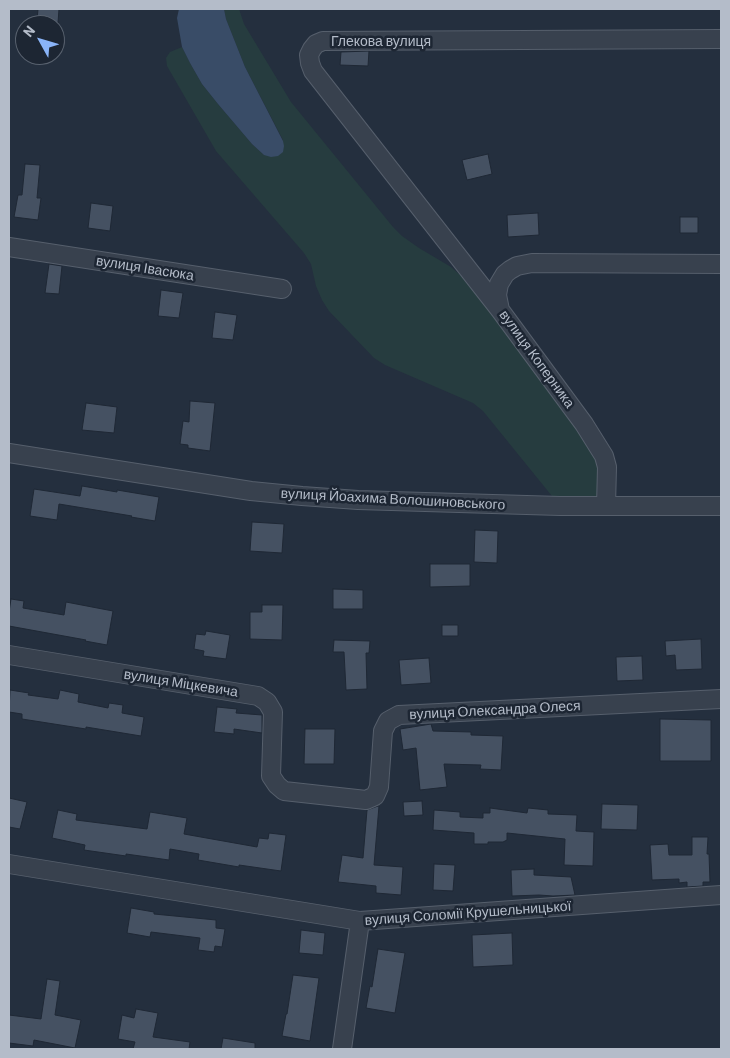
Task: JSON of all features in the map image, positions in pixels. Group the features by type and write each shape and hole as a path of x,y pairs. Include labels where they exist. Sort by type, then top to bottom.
{"street":[{"name":"Глекова вулиця","path":"500,310 313,71 309,55 316,44 323,41 721,39"},
{"name":"вулиця Івасюка","path":"9,247 282,288"},
{"name":"вулиця Коперника","path":"606,506 607,467 604,456 584,424 500,310 497,289 505,274 524,264 549,262 721,264"},
{"name":"вулиця Йоахима Волошиновського","path":"9,453 251,491 302,496 358,500 606,506 721,506"},
{"name":"вулиця Міцкевича","path":"9,655 258,696 267,702 272,712 271,776 277,785"},
{"name":"вулиця Олександра Олеся","path":"277,785 284,791 366,800 375,796 380,788 383,731 388,721 399,715 721,699"},
{"name":"вулиця Соломії Крушельницької","path":"9,864 360,920 721,895"},
{"path":"342,1049 360,920"}],"green space":[{"path":"224,9 239,9 244,24 291,102 393,227 419,248 451,267 500,310 592,434 606,506 560,506 483,411 473,403 385,365 374,358 329,311 316,286 311,264 304,253 216,151 167,66 166,58 170,52 182,47 202,84 252,144 264,155 283,140 245,67 226,19"}],"water":[{"path":"179,9 224,9 226,19 245,67 283,141 283,152 278,156 264,155 252,144 202,84 182,47 177,18"}],"building":[{"path":"38,9 59,9 59,15 38,15"},
{"path":"369,51 368,66 340,65 341,52"},
{"path":"488,154 492,174 467,180 462,160"},
{"path":"25,164 40,165 37,198 41,198 38,220 14,217 18,195 22,195"},
{"path":"91,203 113,206 110,231 88,228"},
{"path":"538,213 539,235 508,237 507,215"},
{"path":"680,217 698,217 698,233 680,233"},
{"path":"49,264 62,266 59,294 45,293"},
{"path":"161,290 183,293 179,318 158,316"},
{"path":"215,312 237,315 233,340 212,338"},
{"path":"190,401 215,403 210,451 188,448 188,445 180,444 183,421 189,422"},
{"path":"86,403 117,407 114,433 82,430"},
{"path":"82,486 159,497 155,521 59,504 57,520 30,516 34,489 80,496"},
{"path":"252,522 284,524 282,553 250,551"},
{"path":"475,530 498,531 497,563 474,562"},
{"path":"430,564 470,564 470,586 430,587"},
{"path":"333,589 363,590 363,609 333,609"},
{"path":"11,599 24,601 23,608 64,615 66,602 113,611 107,645 9,626"},
{"path":"262,605 283,605 282,640 250,639 250,612 262,612"},
{"path":"442,625 458,625 458,636 442,636"},
{"path":"206,631 230,635 226,659 203,656 204,651 194,649 196,634 205,635"},
{"path":"701,639 702,669 676,670 675,655 666,656 665,641"},
{"path":"334,640 370,641 369,653 366,653 367,689 346,690 344,652 333,652"},
{"path":"642,656 643,680 617,681 616,657"},
{"path":"429,658 431,683 401,685 399,660"},
{"path":"10,690 29,693 28,695 58,699 60,690 79,694 78,702 108,708 109,703 123,705 122,713 144,717 141,736 22,719 22,714 9,712"},
{"path":"217,707 237,709 236,713 262,715 262,733 234,729 234,734 214,732"},
{"path":"660,719 711,720 711,761 660,761"},
{"path":"431,724 433,731 471,732 471,735 503,736 501,770 480,769 481,765 444,764 447,787 420,790 416,748 403,750 400,729"},
{"path":"305,729 335,729 334,764 304,764"},
{"path":"9,798 27,802 20,829 9,827"},
{"path":"422,801 423,815 404,816 403,802"},
{"path":"602,804 638,805 637,830 601,829"},
{"path":"379,806 374,865 403,867 401,895 376,893 376,886 338,882 342,855 363,858 367,810"},
{"path":"490,808 527,813 528,808 548,810 548,814 577,815 576,831 594,832 593,866 564,865 565,839 507,833 507,840 503,842 474,844 474,833 433,830 434,810 460,812 460,817 483,818 483,813 490,813"},
{"path":"58,810 77,814 76,820 147,829 150,812 187,818 184,834 257,847 259,838 268,839 269,833 286,835 281,871 239,865 239,867 198,860 199,854 170,849 169,860 84,850 85,845 52,838"},
{"path":"692,837 708,837 707,854 709,854 710,882 703,882 703,886 687,887 687,882 679,883 679,879 652,880 650,845 668,844 669,855 692,855"},
{"path":"434,864 455,865 453,891 433,890"},
{"path":"534,869 534,875 571,877 575,895 512,896 511,870"},
{"path":"131,908 154,912 154,914 216,920 216,928 225,929 222,947 215,946 214,952 198,950 200,938 151,932 150,937 127,933"},
{"path":"301,930 325,933 323,955 299,953"},
{"path":"512,933 513,965 473,967 472,935"},
{"path":"378,949 405,953 395,1013 366,1008 370,986 372,987"},
{"path":"293,975 319,978 310,1041 282,1036"},
{"path":"47,979 60,981 55,1015 81,1020 75,1048 34,1040 33,1046 9,1043 9,1015 41,1019"},
{"path":"136,1009 158,1013 153,1037 190,1042 189,1049 133,1049 135,1042 118,1039 122,1015 134,1018"},
{"path":"223,1038 255,1043 255,1049 221,1049"}]}
